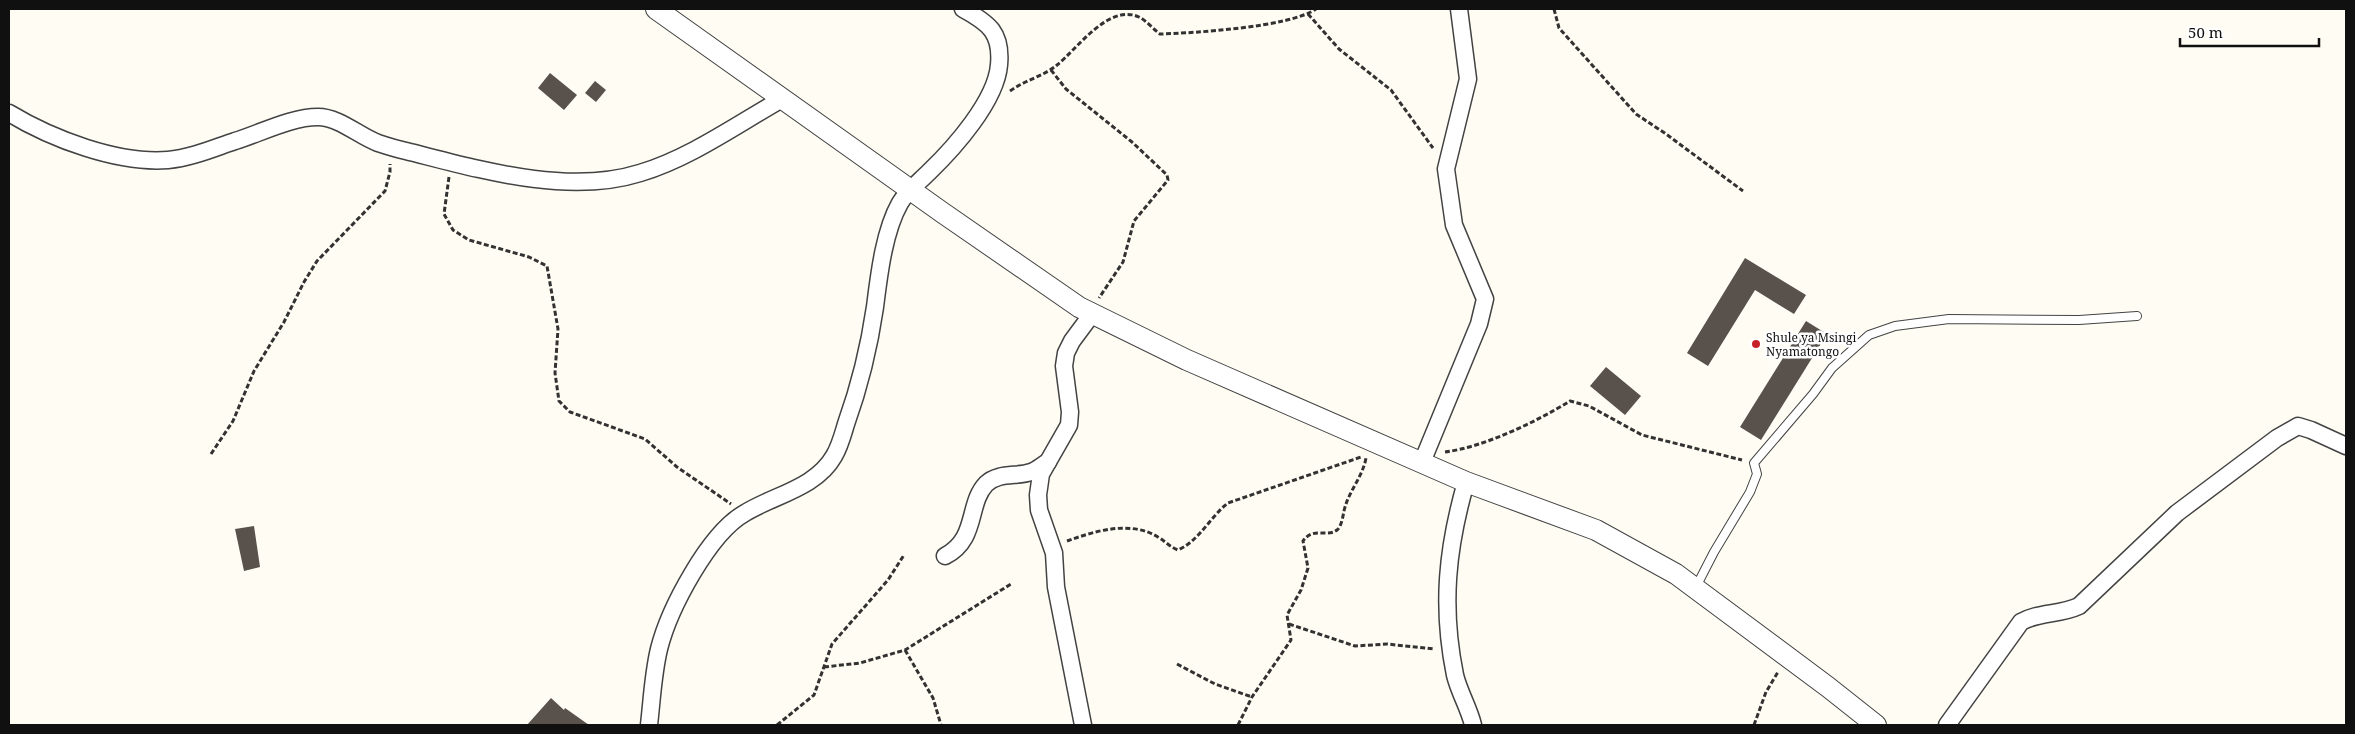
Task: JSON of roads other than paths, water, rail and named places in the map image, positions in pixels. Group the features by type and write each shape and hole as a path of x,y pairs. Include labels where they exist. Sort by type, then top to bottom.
{"street":[{"path":"656,9 910,190 1092,314 1187,360 1425,459 1466,482 1596,530 1676,574 1791,658 1876,725"},
{"path":"649,725 654,674 660,646 674,611 693,573 720,533 744,513 802,486 826,466 836,453 863,377 878,276 885,246 900,203 910,190 942,158 982,108 994,84 999,66 995,35 981,14 963,9"},
{"path":"1425,459 1479,324 1485,299 1454,225 1446,164 1468,79 1460,9"},
{"path":"9,113 62,139 138,160 170,160 200,153 301,119 320,117 388,146 454,162 540,180 599,182 639,174 661,166 782,99"},
{"path":"1083,725 1056,587 1052,547 1040,516 1038,495 1041,474 1069,425 1070,412 1064,366 1066,353 1092,314"},
{"path":"1947,725 2021,622 2030,616 2067,612 2079,606 2177,513 2277,438 2298,426 2346,446"},
{"path":"945,556 955,550 968,532 981,492 989,481 999,477 1031,472 1048,461"},
{"path":"1466,482 1454,525 1446,600 1451,650 1458,684 1473,725"}],"lane":[{"path":"1696,589 1714,552 1750,492 1757,474 1754,463 1813,394 1832,368 1869,335 1895,326 1949,319 2079,320 2137,316"}],"place":[{"name":"Shule ya Msingi Nyamatongo","path":"1756,344"}]}
